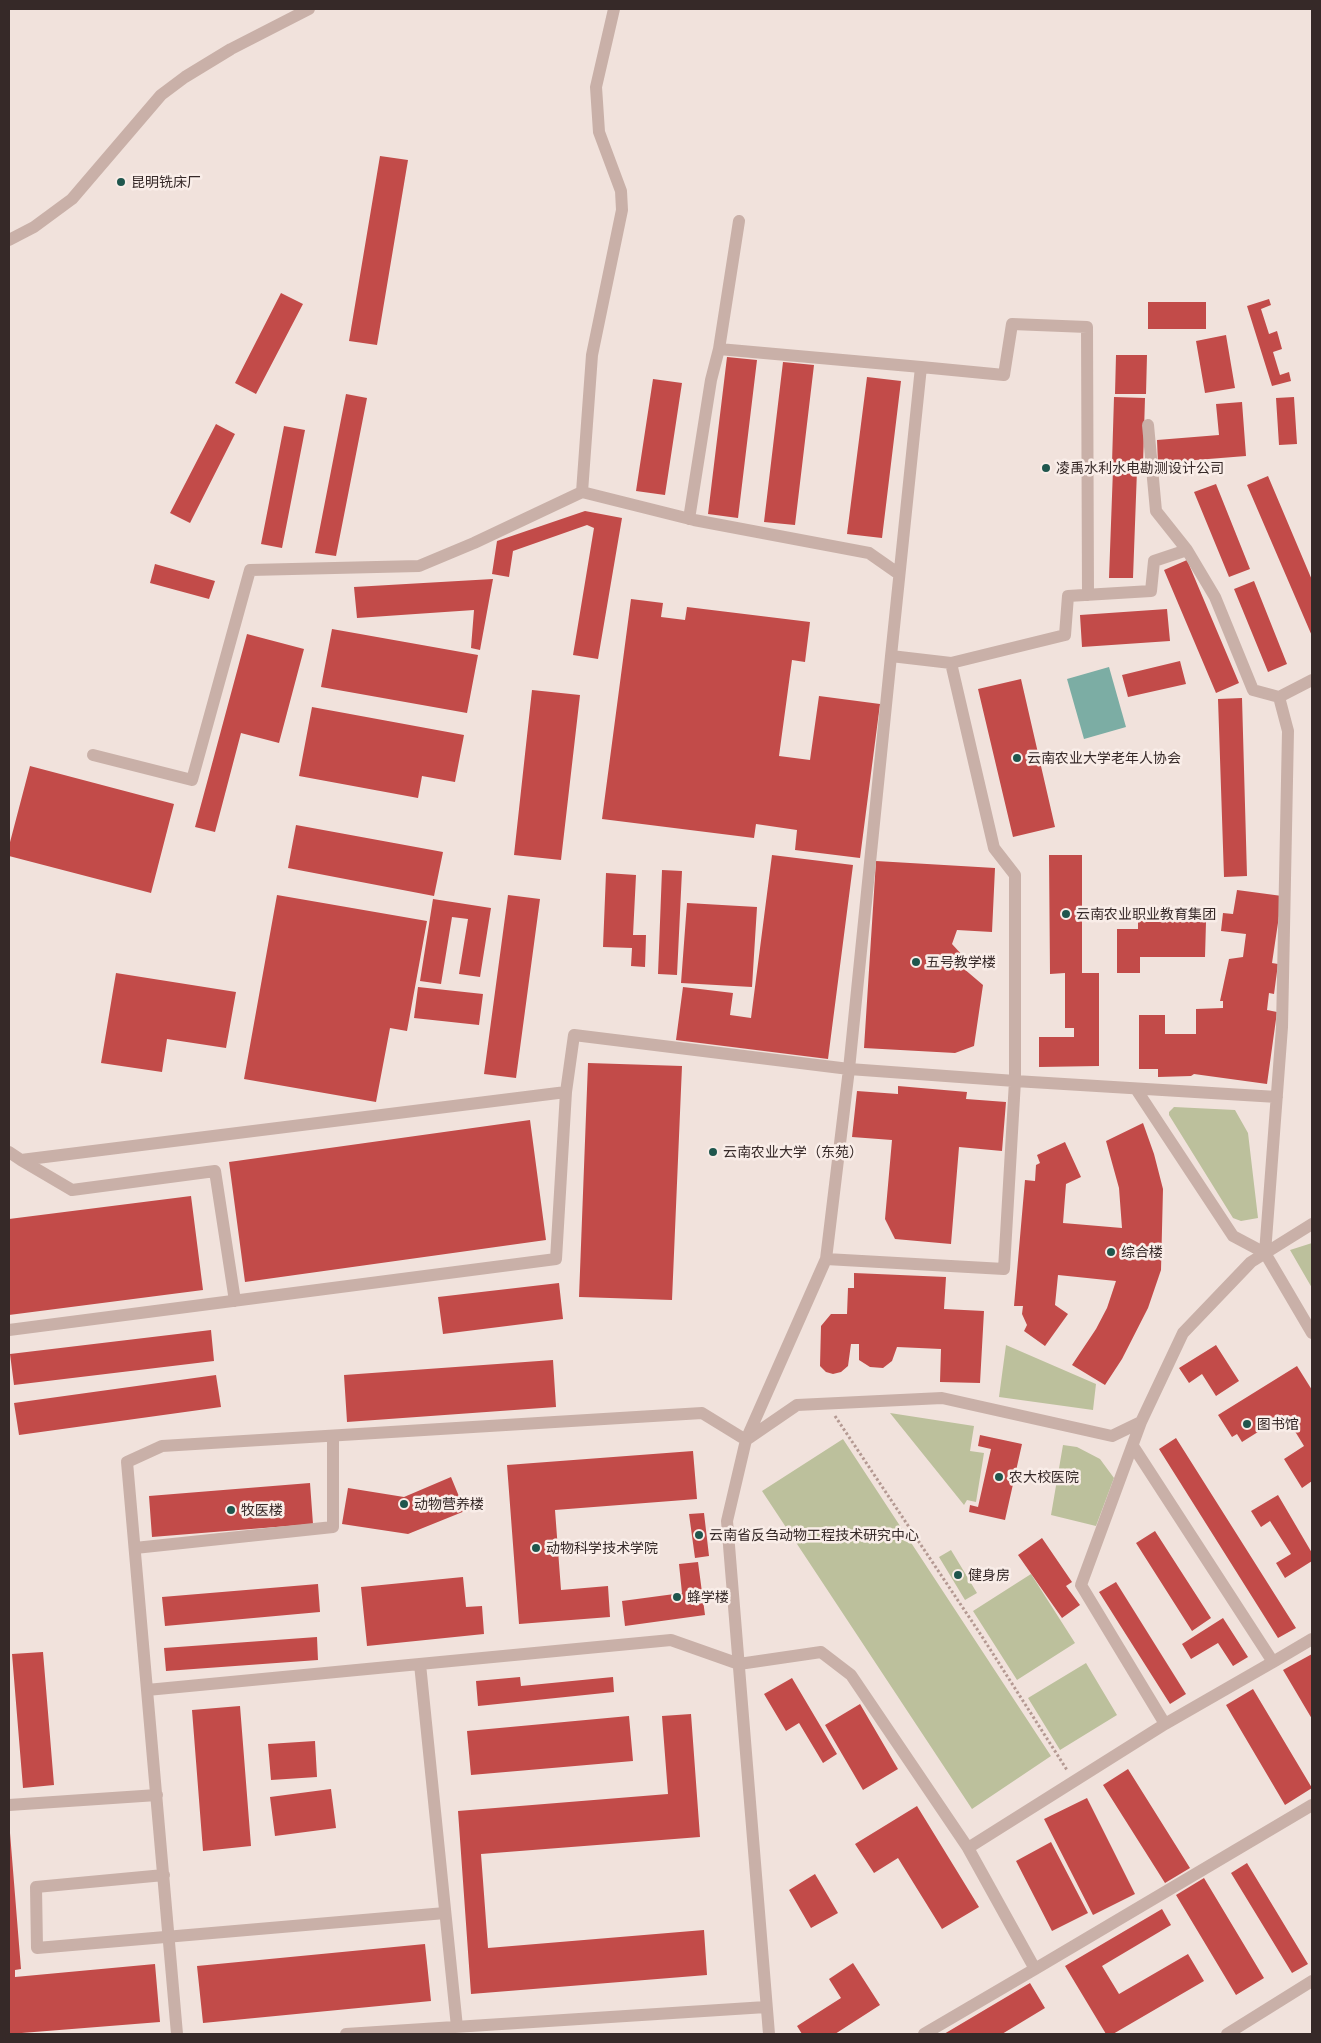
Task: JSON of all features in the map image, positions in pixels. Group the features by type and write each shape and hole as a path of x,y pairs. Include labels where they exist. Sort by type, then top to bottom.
{"street":[{"path":"9,240 34,227 72,198 161,95 185,77 231,48 309,9"},
{"path":"582,492 592,355 622,210 621,191 599,132 596,87 614,9"},
{"path":"689,519 711,380 719,350 740,221"},
{"path":"719,350 1004,375 1012,324 1087,327 1088,595"},
{"path":"768,2034 727,1521 746,1440 826,1259 849,1068 921,367"},
{"path":"1148,425 1156,511 1188,550 1215,597 1252,690 1279,697 1312,680"},
{"path":"93,755 192,780 250,570 419,566 474,543 582,492 689,519 869,553 899,574"},
{"path":"891,656 951,663 1065,634 1068,596 1151,591 1154,562 1188,550"},
{"path":"826,1259 1004,1269 1015,1081 1016,875 994,848 951,663"},
{"path":"1265,1253 1282,1027 1288,730 1279,697"},
{"path":"9,1330 556,1260 566,1092 574,1035 849,1068 1136,1090 1277,1097"},
{"path":"1136,1090 1233,1236 1265,1253 1312,1332"},
{"path":"21,1160 566,1092"},
{"path":"9,1152 72,1190 215,1171 235,1301"},
{"path":"1165,1724 1082,1585 1141,1422 1183,1333 1251,1262 1312,1224"},
{"path":"746,1440 798,1405 827,1403 942,1398 1112,1436 1141,1422"},
{"path":"177,2034 127,1462 162,1446 702,1413 746,1440"},
{"path":"135,1548 333,1527 333,1436"},
{"path":"1133,1446 1273,1662"},
{"path":"968,1848 1165,1724 1312,1639"},
{"path":"147,1690 670,1640 739,1664 822,1652 851,1675 968,1848 1035,1969"},
{"path":"420,1664 457,2028"},
{"path":"9,1805 157,1795"},
{"path":"924,2034 1312,1805"},
{"path":"164,1875 36,1887 36,1948 445,1913"},
{"path":"1227,2034 1312,1981"},
{"path":"346,2034 766,2007"}],"path":[{"path":"827,1403 981,1635 1074,1781"}],"green space":[{"path":"1174,1107 1235,1110 1248,1133 1258,1218 1241,1221 1233,1218 1169,1115 1169,1112"},
{"path":"1312,1243 1312,1288 1290,1250"},
{"path":"1006,1345 1096,1384 1093,1410 999,1397"},
{"path":"890,1413 974,1426 970,1451 984,1453 976,1502 967,1500 964,1505"},
{"path":"843,1439 1051,1756 972,1809 762,1491"},
{"path":"1063,1445 1077,1447 1100,1459 1114,1478 1096,1526 1051,1515"},
{"name":"健身房","path":"951,1550 977,1593 965,1600 939,1557"},
{"path":"1031,1574 1075,1643 1017,1680 973,1611"},
{"path":"1086,1663 1117,1715 1060,1750 1028,1698"}],"water":[{"path":"1109,667 1126,727 1084,739 1067,679"}],"building":[{"path":"380,156 408,160 377,345 349,341"},
{"path":"281,293 303,304 256,394 235,383"},
{"path":"1269,299 1271,305 1261,309 1269,334 1277,331 1282,349 1273,352 1280,375 1289,372 1291,381 1272,386 1247,306"},
{"path":"1148,302 1206,302 1206,329 1148,329"},
{"path":"1226,335 1235,388 1205,393 1196,341"},
{"path":"1116,355 1147,355 1146,394 1115,394"},
{"path":"727,357 757,360 738,518 708,514"},
{"path":"783,362 814,365 795,525 764,522"},
{"path":"867,377 901,381 882,538 847,534"},
{"path":"653,379 682,383 665,495 636,491"},
{"path":"346,394 367,398 336,556 315,553"},
{"path":"1114,397 1145,398 1143,464 1112,463"},
{"path":"1294,397 1297,444 1279,445 1276,398"},
{"path":"1242,402 1246,456 1158,463 1157,440 1219,435 1216,404"},
{"path":"216,424 235,434 190,523 170,513"},
{"path":"284,426 305,430 282,548 261,544"},
{"path":"1113,469 1137,470 1133,578 1109,578"},
{"path":"1268,476 1312,580 1312,636 1247,485"},
{"path":"1216,484 1250,569 1229,577 1194,492"},
{"path":"585,511 622,518 598,659 573,655 594,528 587,525 513,551 509,577 492,574 497,541"},
{"path":"1187,560 1239,683 1216,693 1164,570"},
{"path":"155,564 215,581 209,599 150,583"},
{"path":"493,579 480,650 471,648 474,610 357,618 354,587"},
{"path":"1254,581 1287,664 1268,672 1234,589"},
{"path":"631,599 663,603 661,617 685,620 687,607 810,622 805,662 792,660 779,756 810,760 819,696 880,704 860,858 795,850 797,830 756,824 754,838 602,819"},
{"path":"1167,609 1170,641 1082,647 1080,615"},
{"path":"332,629 478,655 467,713 321,687"},
{"path":"247,634 304,649 279,743 241,733 215,832 195,827"},
{"path":"1180,661 1186,684 1128,697 1122,675"},
{"name":"云南农业大学老年人协会","path":"1021,679 1055,827 1013,837 978,689"},
{"path":"532,690 580,695 561,860 514,855"},
{"path":"1242,698 1247,876 1224,877 1218,699"},
{"path":"312,707 464,735 455,782 422,776 418,798 299,776"},
{"path":"30,766 174,804 151,893 9,856 9,846"},
{"path":"296,825 443,852 434,896 288,868"},
{"path":"772,855 853,865 828,1059 676,1040 683,987 733,993 730,1015 751,1018"},
{"name":"云南农业职业教育集团","path":"1049,855 1082,855 1082,973 1099,973 1099,1066 1039,1067 1039,1037 1074,1037 1074,1028 1065,1028 1065,973 1050,974"},
{"name":"五号教学楼","path":"876,861 995,868 992,932 957,930 952,944 963,956 963,968 983,985 974,1046 955,1053 864,1048"},
{"path":"662,870 682,871 677,975 658,974"},
{"path":"606,873 636,875 633,935 646,935 645,967 631,966 632,948 603,947"},
{"path":"1237,890 1282,896 1272,963 1278,964 1274,994 1269,993 1267,1010 1277,1012 1267,1084 1194,1074 1191,1076 1158,1077 1158,1069 1139,1069 1139,1015 1165,1015 1165,1034 1196,1034 1196,1009 1223,1008 1223,1001 1220,1001 1229,959 1243,957 1246,934 1221,931 1223,913 1233,914"},
{"path":"277,895 427,921 407,1031 390,1028 376,1102 244,1079"},
{"path":"508,895 540,899 516,1078 484,1074"},
{"path":"433,899 491,908 480,977 459,974 468,919 452,917 441,984 420,981"},
{"path":"687,903 757,907 752,987 681,983"},
{"path":"1138,921 1206,922 1205,957 1140,957 1140,973 1117,973 1117,929 1138,929"},
{"path":"116,973 236,992 226,1048 167,1039 162,1072 101,1063"},
{"path":"418,987 483,994 479,1025 414,1018"},
{"path":"588,1063 682,1066 672,1300 579,1297"},
{"path":"898,1086 967,1092 966,1099 1006,1102 1002,1151 959,1147 951,1244 895,1239 885,1219 892,1140 852,1137 857,1091 898,1094"},
{"path":"530,1120 546,1240 245,1282 229,1162"},
{"name":"综合楼","path":"1143,1123 1154,1154 1163,1189 1161,1270 1148,1308 1122,1359 1105,1385 1072,1365 1096,1329 1107,1308 1116,1281 1058,1275 1055,1305 1068,1314 1045,1346 1024,1331 1027,1325 1022,1314 1023,1306 1014,1306 1025,1180 1035,1181 1036,1165 1040,1163 1037,1155 1065,1142 1081,1177 1066,1184 1063,1223 1122,1228 1119,1188 1106,1141"},
{"path":"191,1196 203,1290 9,1315 9,1219"},
{"path":"854,1273 946,1277 944,1309 984,1311 980,1383 940,1382 941,1349 897,1347 892,1361 883,1368 870,1367 859,1360 859,1344 851,1344 848,1366 841,1372 833,1374 826,1372 820,1366 821,1326 831,1314 847,1314 848,1288 854,1288"},
{"path":"559,1283 563,1319 443,1334 438,1297"},
{"path":"211,1330 214,1361 14,1385 10,1354"},
{"path":"1216,1345 1239,1381 1216,1396 1202,1374 1189,1383 1179,1368"},
{"path":"553,1360 556,1407 347,1422 344,1375"},
{"name":"图书馆","path":"1297,1366 1312,1390 1312,1481 1302,1488 1284,1459 1304,1446 1285,1415 1242,1442 1237,1434 1232,1437 1218,1415"},
{"path":"216,1375 221,1407 19,1435 14,1403"},
{"name":"农大校医院","path":"980,1435 1022,1444 1005,1520 969,1512 970,1505 978,1507 991,1449 978,1446"},
{"path":"1176,1438 1296,1628 1278,1638 1159,1449"},
{"name":"动物科学技术学院","path":"693,1451 697,1499 555,1510 561,1590 608,1586 610,1617 519,1624 507,1465"},
{"name":"动物营养楼","path":"451,1477 465,1511 408,1534 342,1524 348,1488 404,1497"},
{"name":"牧医楼","path":"310,1483 313,1524 152,1537 149,1496"},
{"path":"1278,1495 1312,1553 1312,1561 1285,1578 1276,1563 1291,1554 1270,1521 1261,1527 1251,1511"},
{"name":"云南省反刍动物工程技术研究中心","path":"704,1513 709,1556 695,1558 689,1514"},
{"path":"1155,1531 1211,1618 1192,1631 1136,1543"},
{"path":"1042,1538 1072,1582 1066,1586 1080,1605 1062,1618 1018,1555"},
{"name":"蜂学楼","path":"698,1562 705,1615 625,1626 622,1601 682,1593 679,1564"},
{"path":"463,1577 466,1607 482,1606 484,1634 367,1646 361,1587"},
{"path":"1116,1582 1186,1694 1170,1704 1099,1592"},
{"path":"318,1584 320,1612 165,1626 162,1597"},
{"path":"1223,1618 1248,1657 1233,1666 1218,1643 1191,1659 1182,1644"},
{"path":"317,1637 318,1660 166,1671 164,1648"},
{"path":"43,1652 54,1785 23,1788 12,1654"},
{"path":"1312,1654 1312,1719 1283,1670"},
{"path":"520,1677 521,1686 613,1677 614,1692 478,1706 476,1681"},
{"path":"792,1678 837,1754 823,1763 799,1723 786,1731 764,1694"},
{"path":"1253,1689 1312,1788 1285,1805 1226,1705"},
{"path":"860,1704 898,1769 863,1790 825,1725"},
{"path":"240,1706 251,1846 203,1851 192,1710"},
{"path":"691,1714 700,1837 481,1854 488,1948 704,1930 707,1975 471,1994 458,1811 668,1794 662,1716"},
{"path":"629,1716 633,1761 471,1775 467,1731"},
{"path":"315,1741 317,1777 271,1780 268,1744"},
{"path":"1128,1769 1190,1868 1165,1883 1103,1785"},
{"path":"331,1789 336,1828 275,1836 270,1797"},
{"path":"1087,1798 1135,1894 1093,1915 1044,1819"},
{"path":"917,1806 979,1907 942,1929 898,1858 874,1873 855,1844"},
{"path":"10,1833 21,1969 15,1970 15,1977 155,1964 160,2022 9,2034"},
{"path":"1051,1842 1088,1913 1052,1931 1016,1861"},
{"path":"1247,1863 1308,1964 1292,1973 1231,1873"},
{"path":"815,1874 838,1913 811,1928 789,1890"},
{"path":"1204,1878 1264,1978 1236,1995 1176,1895"},
{"path":"1162,1909 1171,1925 1102,1966 1119,1994 1188,1954 1204,1981 1113,2034 1106,2034 1065,1966"},
{"path":"425,1944 431,2001 203,2023 197,1966"},
{"path":"853,1963 880,2005 835,2034 802,2034 797,2026 841,1998 829,1979"},
{"path":"1030,1983 1045,2008 1002,2034 944,2034"}],"place":[{"name":"昆明铣床厂","path":"121,182"},
{"name":"凌禹水利水电勘测设计公司","path":"1046,468"},
{"name":"云南农业大学老年人协会","path":"1017,758"},
{"name":"云南农业职业教育集团","path":"1066,914"},
{"name":"五号教学楼","path":"916,962"},
{"name":"云南农业大学（东苑）","path":"713,1152"},
{"name":"综合楼","path":"1111,1252"},
{"name":"图书馆","path":"1247,1424"},
{"name":"农大校医院","path":"999,1477"},
{"name":"动物营养楼","path":"404,1504"},
{"name":"牧医楼","path":"231,1510"},
{"name":"云南省反刍动物工程技术研究中心","path":"699,1535"},
{"name":"动物科学技术学院","path":"536,1548"},
{"name":"健身房","path":"958,1575"},
{"name":"蜂学楼","path":"677,1597"}]}
